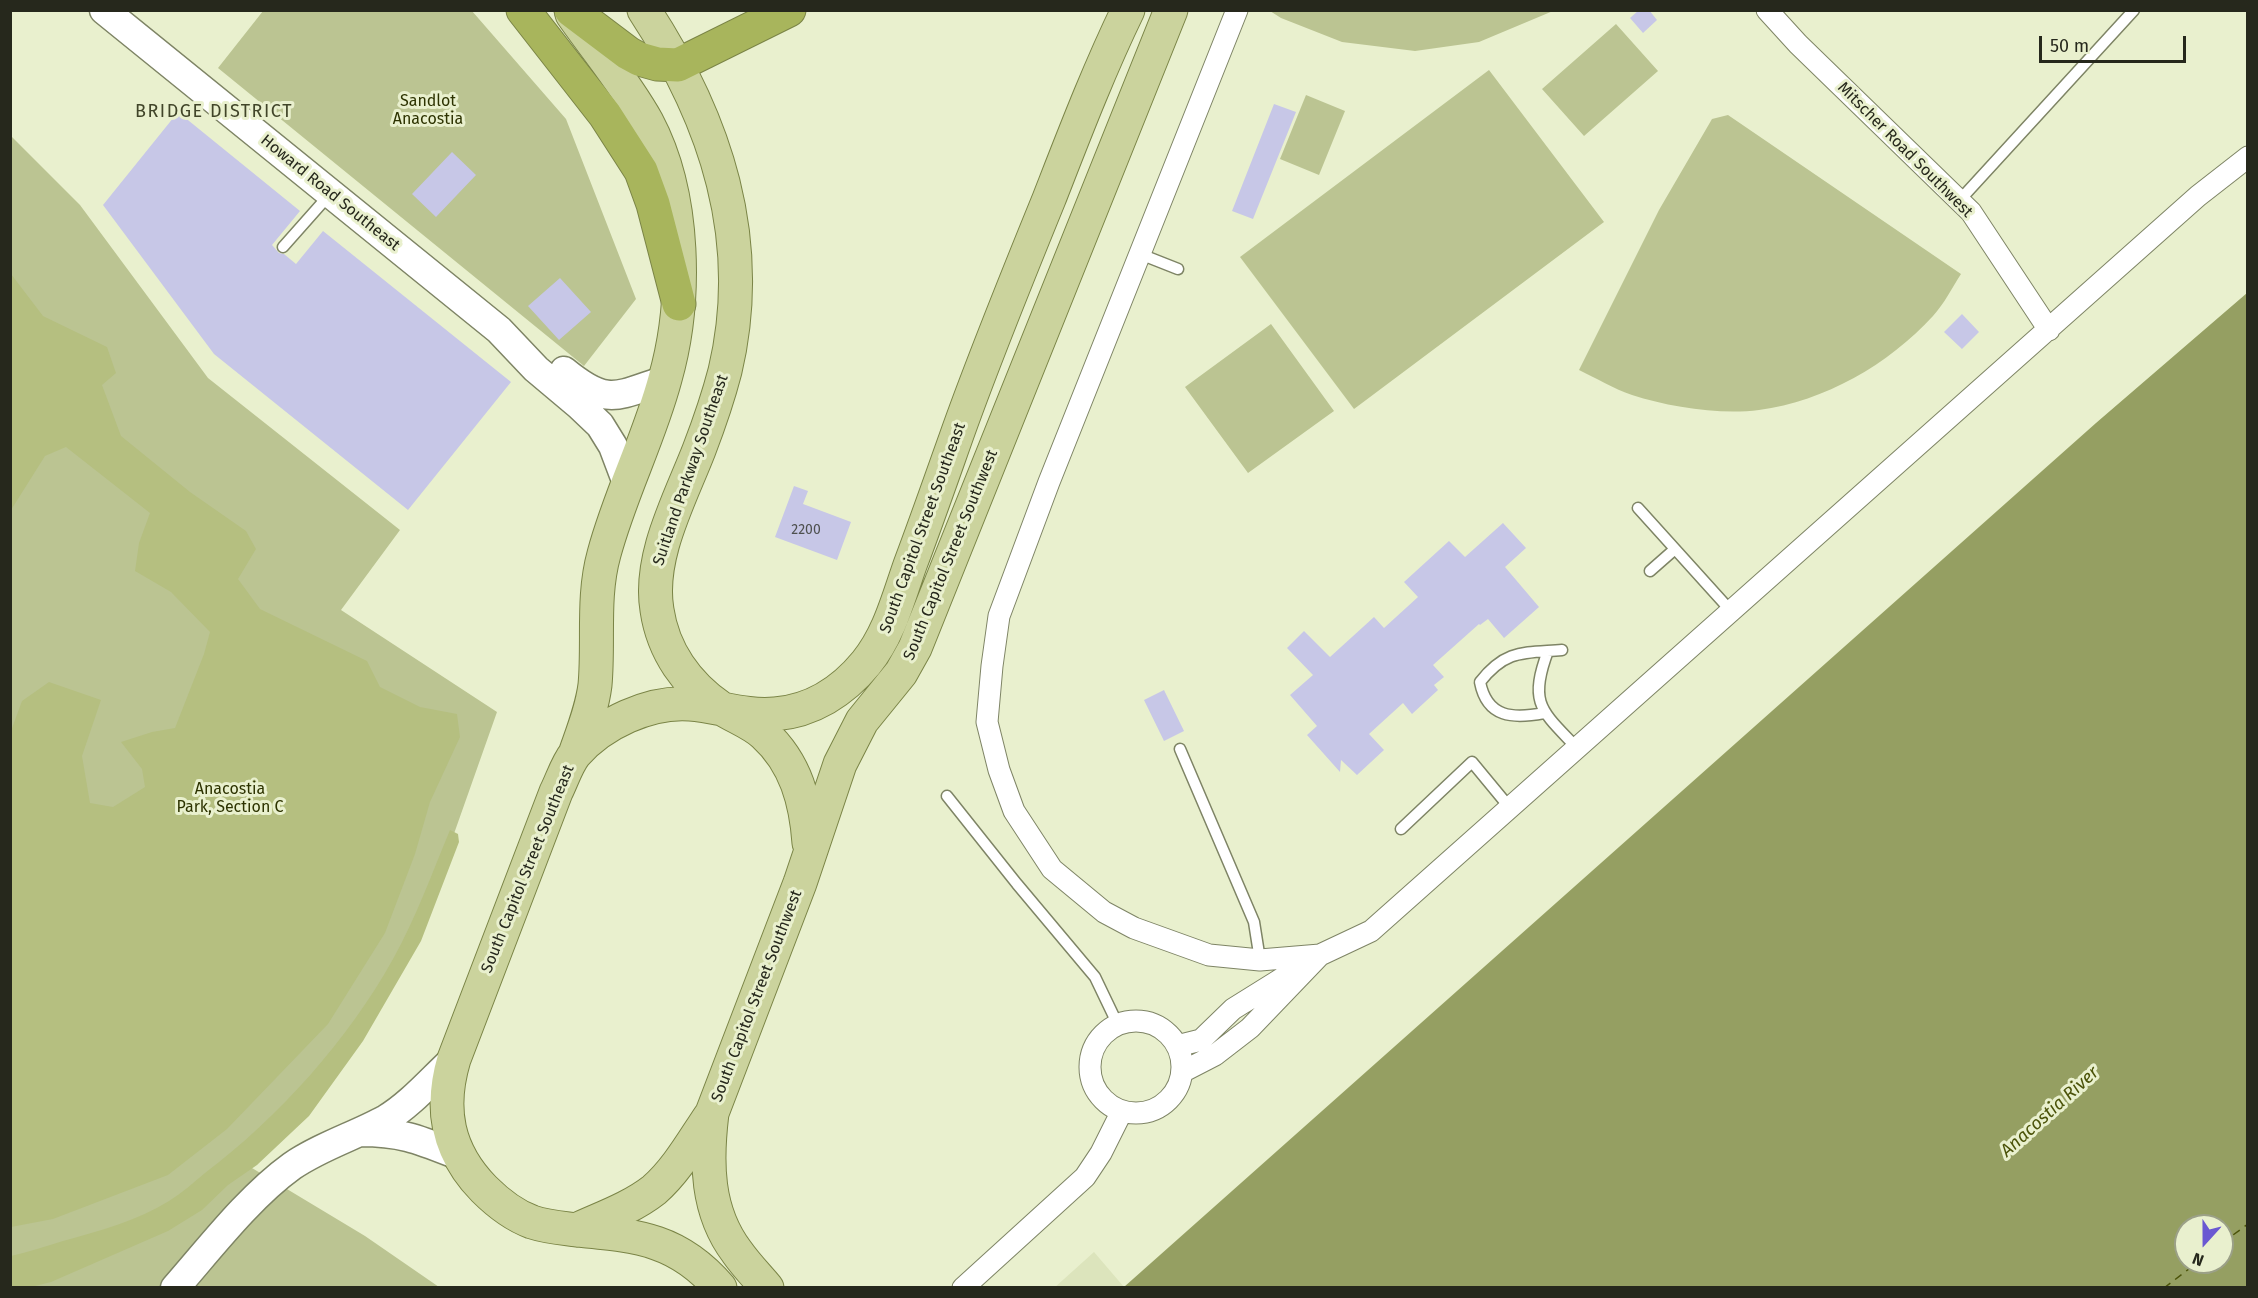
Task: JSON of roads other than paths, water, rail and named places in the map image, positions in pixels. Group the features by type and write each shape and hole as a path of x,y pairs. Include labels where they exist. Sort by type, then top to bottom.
{"highway":[{"path":"523,10 605,115 633,156 647,185 679,304"},
{"path":"570,10 639,59 657,64 678,65 789,10"}],"main road":[{"path":"570,10 636,105 655,141 667,177 677,229 680,262 679,304 674,344 665,380 627,483 599,572 595,687 575,754"},
{"name":"Suitland Parkway Southeast","path":"644,10 678,65 705,122 729,201 734,250 734,299 729,347 718,397 660,551 655,580 655,597 662,633 679,668 696,688 723,709 763,733 789,764 805,808 809,854"},
{"name":"South Capitol Street Southeast","path":"720,1287 700,1266 668,1246 643,1239 548,1227 516,1215 484,1189 458,1155 449,1127 446,1099 454,1059 556,792 575,754 608,728 645,709 659,705 687,704 757,714 774,714 810,706 836,691 857,673 883,638 986,358 1106,57 1128,10"},
{"name":"South Capitol Street Southwest","path":"767,1287 736,1252 715,1208 709,1180 709,1139 712,1113 809,854 840,764 850,742 867,715 901,673 915,648 1171,10"},
{"path":"576,1230 623,1209 656,1188 678,1162 712,1113"}],"street":[{"path":"1237,10 1049,482 999,616 987,722 999,770 1014,810 1052,869 1104,912 1134,928 1209,955 1260,960 1320,955"},
{"name":"Mitscher Road Southwest","path":"1767,10 1798,44 1971,212 2049,330"},
{"name":"Howard Road Southeast","path":"106,11 499,330 536,369 600,425 613,446 627,483"},
{"path":"1177,1046 1201,1040 1233,1009 1320,955 1371,931 2204,190 2247,157"},
{"name":"Howard Road Southeast","path":"499,330 545,357 580,384 596,393 615,395 665,380"},
{"path":"1182,1072 1215,1055 1250,1028 1320,955"},
{"path":"1131,1021 1145,1022 1169,1035 1177,1046 1182,1072 1178,1088 1168,1101 1154,1110 1138,1113 1122,1112 1109,1106 1092,1084 1089,1070 1091,1056 1097,1043 1106,1032 1118,1025 1131,1021"},
{"path":"175,1287 276,1179 307,1157 384,1120 403,1107 454,1059"},
{"path":"963,1287 1085,1177 1101,1154 1122,1112"},
{"path":"358,1132 395,1133 409,1136 458,1155"}],"lane":[{"path":"1959,201 2134,10"},
{"path":"284,247 330,194"},
{"path":"1140,254 1178,269"},
{"path":"1638,508 1731,611"},
{"path":"1650,571 1675,549"},
{"path":"1544,713 1520,717 1505,715 1490,705 1483,695 1480,682 1493,665 1510,656 1563,650"},
{"path":"1548,651 1539,676 1540,704 1544,713 1578,748"},
{"path":"1180,748 1254,922 1260,960"},
{"path":"1401,829 1472,762 1510,808"},
{"path":"947,796 1095,977 1118,1025"}],"water":[{"name":"Anacostia River","path":"2247,293 2247,1287 1124,1287 2096,423"}],"district":[{"name":"BRIDGE DISTRICT","path":"214,112"}],"park label":[{"name":"Sandlot Anacostia","path":"428,111"},
{"name":"Anacostia Park, Section C","path":"230,799"}]}
